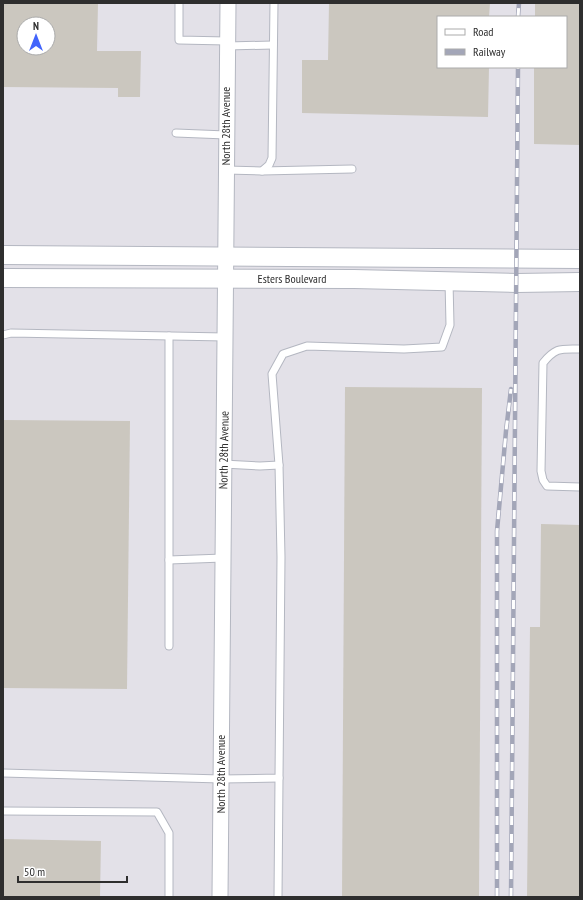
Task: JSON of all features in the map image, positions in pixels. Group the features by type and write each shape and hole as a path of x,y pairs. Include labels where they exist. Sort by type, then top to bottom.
{"street":[{"name":"North 28th Avenue","path":"220,897 228,3"},
{"name":"Esters Boulevard","path":"3,255 580,259"},
{"name":"Esters Boulevard","path":"3,278 225,280 354,279 517,283 580,282"}],"lane":[{"path":"179,3 179,40 273,45"},
{"path":"262,171 269,165 272,158 274,3"},
{"path":"176,133 226,135"},
{"path":"226,170 262,171 352,169"},
{"path":"278,897 280,558 279,465 272,374 283,354 307,346 404,349 442,347 450,325 449,281"},
{"path":"3,335 11,333 225,337"},
{"path":"169,336 169,646"},
{"path":"580,349 559,348 549,355 543,363 542,471 543,480 547,486 580,487"},
{"path":"223,464 260,466 279,465"},
{"path":"169,560 223,558"},
{"path":"3,773 221,779 279,778"},
{"path":"3,811 157,812 169,833 169,897"}],"shaded area":[{"path":"3,3 580,3 580,897 3,897"}],"building":[{"path":"3,3 98,3 97,51 141,51 140,97 118,97 118,88 3,87"},
{"path":"329,3 490,3 489,16 437,16 437,68 489,68 488,117 302,113 302,60 328,60"},
{"path":"535,3 580,3 580,145 534,144 534,68 567,68 567,16 535,16"},
{"path":"345,387 482,388 479,897 342,897"},
{"path":"3,420 130,421 127,689 3,688"},
{"path":"541,524 580,525 580,897 527,897 530,627 540,627"},
{"path":"3,839 101,841 100,897 3,897"}],"railway":[{"path":"518,16 519,3"},
{"path":"511,897 518,68"},
{"path":"497,897 497,531 511,389"}]}
